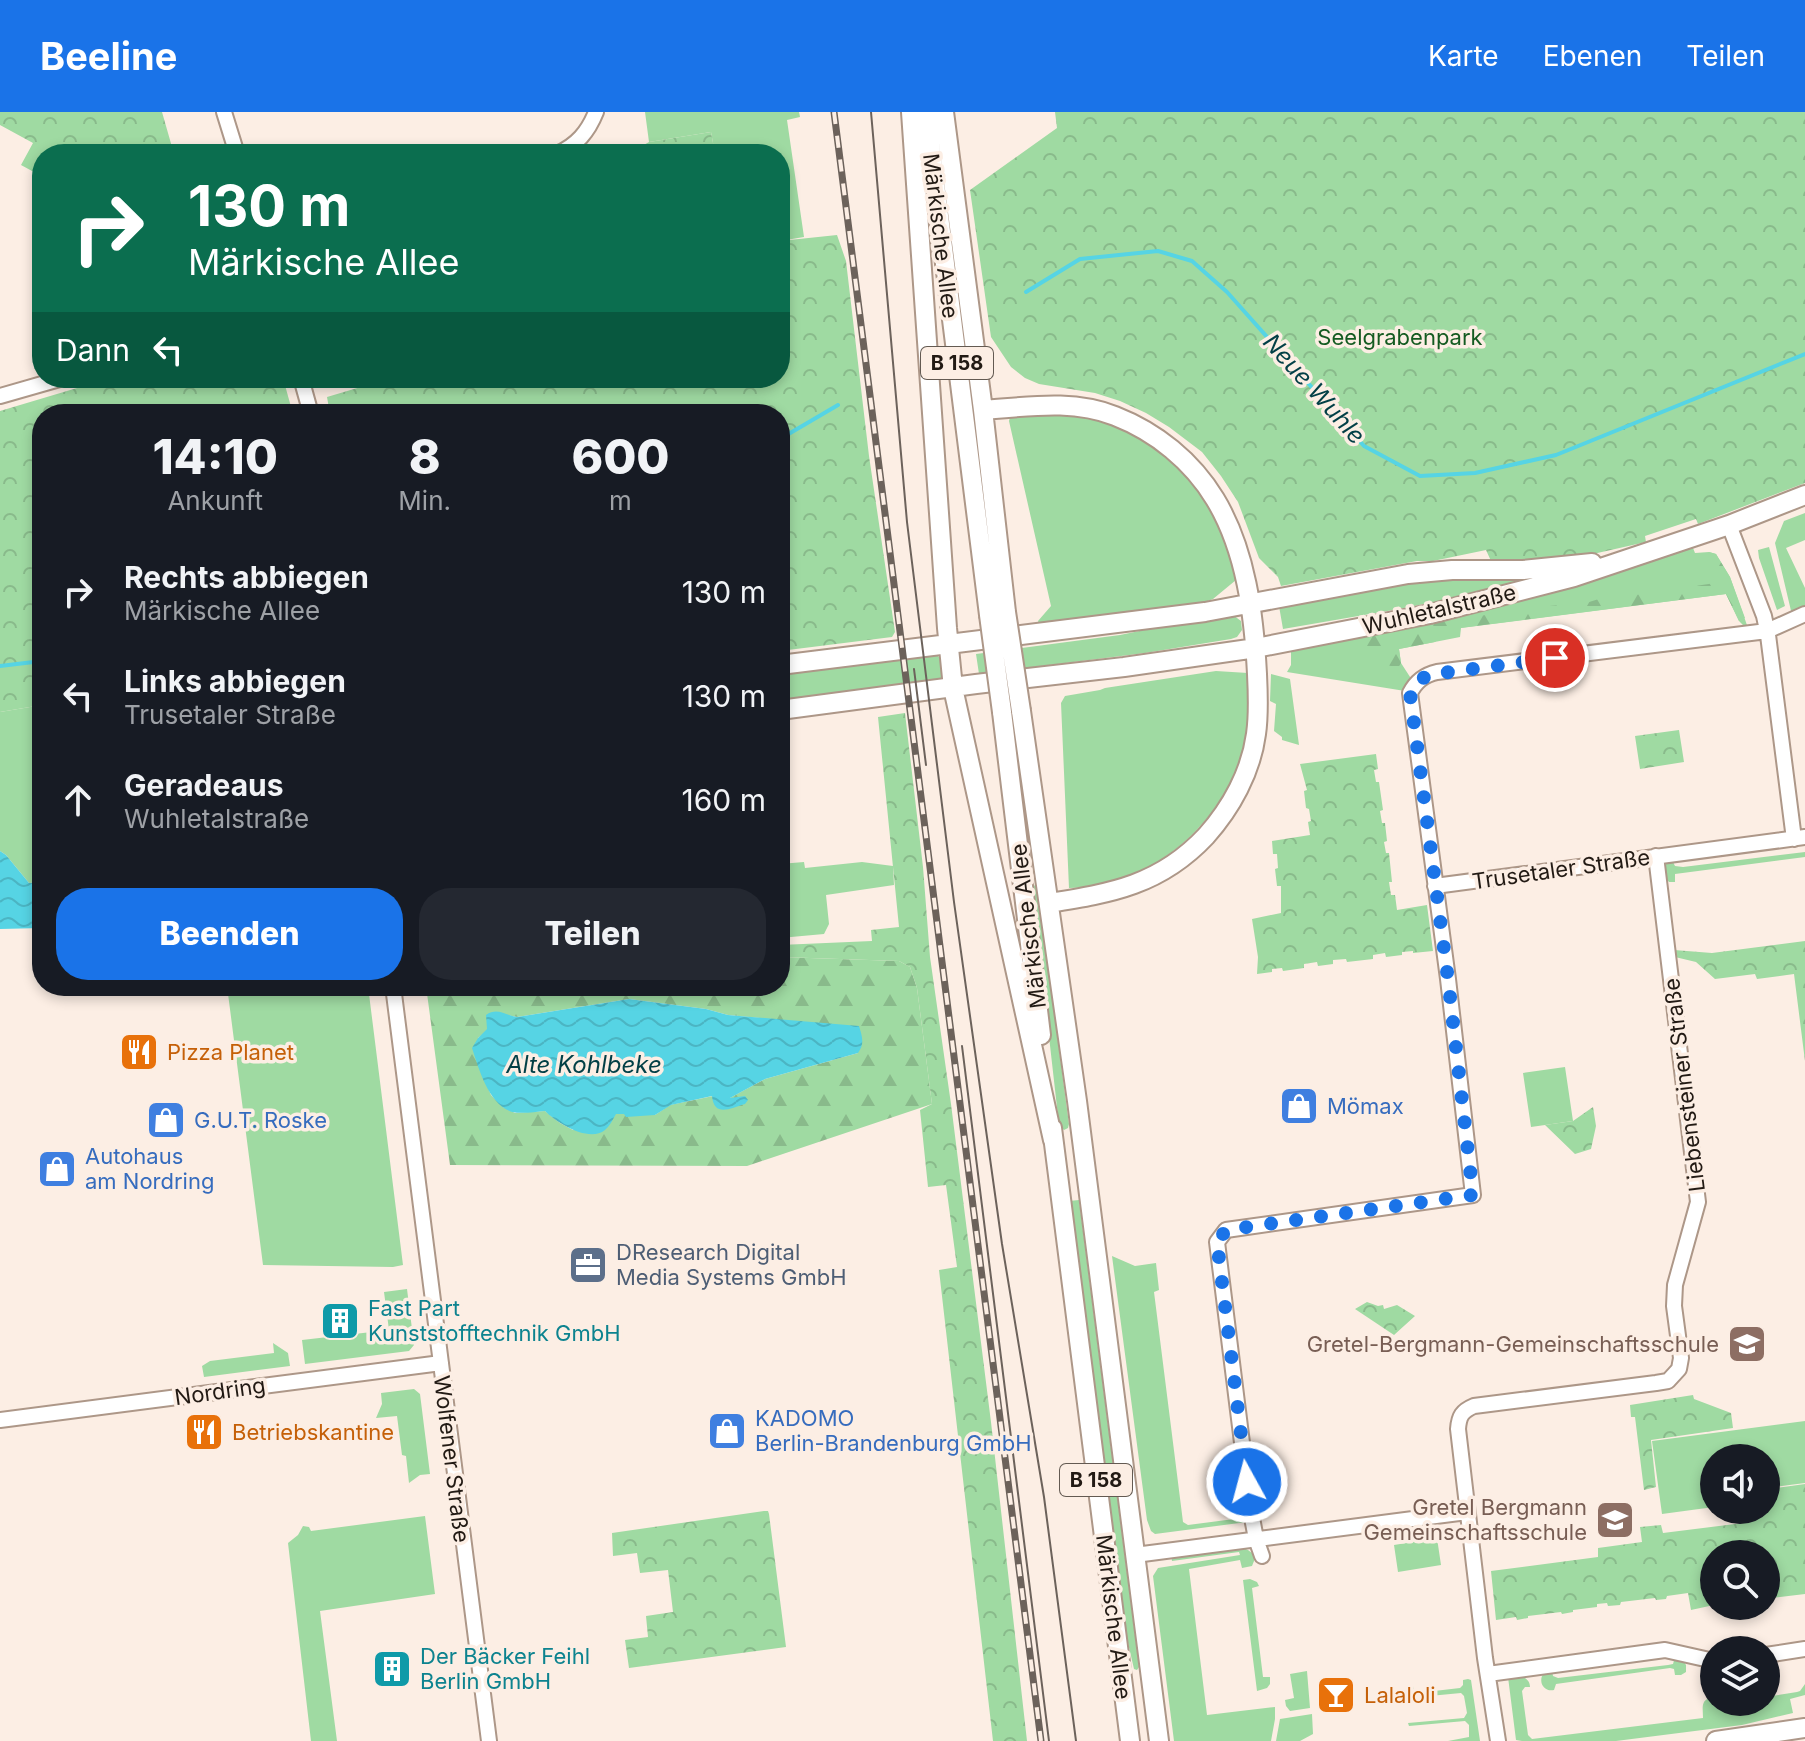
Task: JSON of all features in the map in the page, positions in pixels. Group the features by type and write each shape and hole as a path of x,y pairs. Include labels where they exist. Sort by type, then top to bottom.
{"main road":[{"path":"911,112 953,688 1053,1140"},
{"name":"Märkische Allee","path":"926,112 1012,711 1053,1140 1130,1741"},
{"name":"Märkische Allee","path":"944,112 992,410 998,613"},
{"path":"992,410 1049,405 1084,407 1113,415 1169,446 1214,498 1231,529 1250,604 1256,648 1259,705 1256,735 1250,762 1236,795 1218,821 1190,852 1152,878 1109,893 1049,903"},
{"name":"Wuhletalstraße","path":"790,709 1256,648 1430,614 1574,577 1729,525 1805,495"},
{"name":"Wuhletalstraße","path":"790,664 1205,612 1408,574 1452,570 1523,570 1619,561"},
{"name":"Märkische Allee","path":"1012,711 1049,903 1159,1741"},
{"path":"1716,1741 1805,1728"}],"street":[{"path":"224,112 234,144"},
{"path":"574,144 590,128 596,112"},
{"path":"0,396 32,387"},
{"path":"1729,525 1764,616 1799,838"},
{"path":"1262,1556 1250,1507 1217,1242 1226,1230 1473,1195 1410,693 1419,680 1437,672 1767,631 1805,614"},
{"name":"Trusetaler Straße","path":"1435,886 1799,838"},
{"name":"Liebensteiner Straße","path":"1498,1741 1467,1512 1458,1429 1460,1415 1466,1409 1477,1406 1668,1381 1679,1369 1681,1358 1674,1306 1675,1285 1698,1202 1656,856"},
{"name":"Wolfener Straße","path":"394,996 489,1741"},
{"name":"Nordring","path":"0,1420 441,1363"},
{"path":"1256,1539 1467,1512"},
{"name":"Märkische Allee","path":"1135,1555 1256,1539"},
{"path":"1780,1653 1805,1649"},
{"path":"1488,1674 1665,1650 1700,1658"}],"green space":[{"path":"0,112 162,112 171,144 32,144 0,125"},
{"path":"645,112 799,112 800,117 787,120 804,237 790,239 790,144 713,144 711,132 649,142"},
{"name":"Seelgrabenpark","path":"1055,112 1805,112 1805,483 1698,524 1696,519 1645,536 1646,542 1593,554 1547,561 1477,564 1491,561 1486,550 1281,586 1278,577 1259,558 1238,502 1202,452 1169,427 1120,401 1095,393 1039,384 1025,378 1011,367 991,337 970,190 1057,128"},
{"path":"711,132 713,144 646,144"},
{"path":"32,145 32,171 21,165"},
{"path":"837,235 846,261 869,456 895,632 892,637 790,650 790,404 328,404 327,397 357,388 790,388 790,240"},
{"path":"77,388 286,388 290,404 32,404 32,707 0,712 0,411"},
{"path":"1017,414 1075,414 1117,424 1143,437 1166,454 1187,475 1219,524 1236,580 1205,602 1039,624 1038,621 1051,606 1009,421"},
{"path":"1805,513 1805,540 1786,548 1805,588 1805,609 1792,615 1775,543 1784,521"},
{"path":"1769,547 1785,606 1777,610 1759,558 1758,550"},
{"path":"1693,548 1695,553 1716,554 1730,577 1748,628 1739,621 1726,594 1461,628 1460,637 1399,649 1401,663 1412,680 1405,691 1287,672 1291,665 1291,650 1601,577"},
{"path":"1709,552 1716,554 1730,577 1745,618 1739,621 1726,594 1460,628 1444,633 1435,642 1399,649 1401,663 1398,668 1369,656 1358,642 1362,635 1440,618 1457,620 1715,583"},
{"path":"1514,580 1514,586 1283,629 1279,606 1411,583"},
{"path":"1233,615 1241,621 1242,630 1231,639 979,674 976,654 1120,635"},
{"path":"936,654 944,672 942,679 790,699 790,673"},
{"path":"1216,671 1248,673 1249,705 1247,738 1241,759 1214,809 1196,831 1151,866 1125,878 1069,888 1061,703 1065,696"},
{"path":"1271,674 1290,679 1299,745 1282,740 1274,731 1276,704 1270,701"},
{"path":"32,707 32,883 0,851 0,712"},
{"path":"905,713 930,957 991,1422 1027,1741 993,1741 939,1270 957,1267 946,1185 928,1187 920,1110 932,1104 917,988 910,967 899,961 790,957 790,945 872,941 871,930 899,927 878,717"},
{"path":"1679,730 1684,762 1640,769 1635,736"},
{"path":"1376,754 1378,769 1374,770 1376,782 1379,782 1382,823 1385,823 1387,841 1384,842 1386,853 1389,853 1391,895 1395,895 1397,910 1427,905 1433,951 1402,952 1402,955 1386,957 1385,953 1373,955 1373,959 1333,960 1333,964 1318,966 1317,962 1304,964 1304,968 1272,969 1272,972 1257,974 1258,957 1252,919 1281,913 1281,886 1277,886 1275,869 1278,868 1277,854 1273,854 1272,841 1310,835 1308,822 1311,821 1304,791 1307,790 1300,764"},
{"path":"1805,852 1805,857 1675,874 1675,882 1669,882 1665,877 1664,863 1672,860 1675,866 1683,867"},
{"path":"804,862 805,868 862,862 893,866 894,885 826,895 829,924 824,934 790,937 790,863"},
{"path":"1037,885 1069,1124 1064,1130 1059,1125 1032,886"},
{"path":"1805,941 1805,1061 1794,974 1757,979 1755,974 1715,979 1696,962 1675,957 1674,950 1712,953"},
{"path":"790,957 899,961 910,967 917,988 932,1104 747,1166 450,1165 427,996 790,996","holes":["629,999 706,1009 760,1018 858,1053 765,1079 726,1100 713,1096 670,1105 655,1115 616,1113 573,1130 545,1111 515,1113 503,1107 491,1095 477,1062 478,1038 506,1015 517,1017"]},
{"path":"228,996 369,996 403,1265 263,1265"},
{"path":"1565,1067 1573,1121 1531,1127 1523,1073"},
{"path":"1593,1107 1596,1126 1591,1149 1575,1154 1545,1125 1573,1121"},
{"path":"1079,1200 1137,1670 1134,1669 1123,1621 1069,1201"},
{"path":"1112,1256 1135,1266 1156,1263 1159,1290 1154,1292 1183,1522 1188,1525 1242,1518 1247,1522 1155,1534 1151,1531 1147,1520"},
{"path":"407,1289 414,1345 409,1351 305,1364 302,1340 389,1330 384,1292"},
{"path":"1367,1302 1383,1305 1384,1309 1397,1305 1415,1316 1394,1335 1355,1309"},
{"path":"273,1343 288,1353 290,1366 204,1377 202,1366 210,1361 274,1353"},
{"path":"414,1389 420,1394 430,1474 420,1475 409,1483 397,1416 376,1418 382,1404 381,1393"},
{"path":"1693,1395 1694,1399 1731,1413 1733,1428 1651,1440 1656,1487 1644,1490 1635,1417 1631,1417 1630,1405"},
{"path":"1805,1421 1805,1483 1780,1486 1780,1444 1700,1444 1700,1509 1662,1514 1652,1441"},
{"path":"1805,1484 1805,1594 1780,1597 1780,1540 1700,1540 1700,1608 1691,1610 1688,1593 1667,1596 1666,1599 1621,1602 1620,1605 1597,1604 1597,1607 1562,1614 1496,1620 1491,1571 1598,1557 1598,1548 1642,1542 1640,1527 1661,1525 1663,1533 1735,1524 1780,1524 1780,1488"},
{"path":"768,1511 786,1647 629,1668 625,1640 648,1637 646,1616 673,1612 668,1570 640,1573 637,1553 613,1556 612,1533"},
{"path":"425,1516 435,1594 320,1611 337,1741 311,1741 288,1543 303,1526 311,1531"},
{"path":"1437,1538 1441,1565 1398,1572 1394,1545"},
{"path":"1241,1547 1256,1556 1252,1566 1242,1568 1240,1560 1189,1569 1207,1715 1275,1707 1271,1741 1174,1741 1153,1576 1158,1568 1240,1555 1239,1552 1172,1561 1171,1555"},
{"path":"1250,1579 1259,1586 1252,1588 1263,1677 1270,1677 1267,1688 1257,1691 1243,1580"},
{"path":"1675,1657 1682,1659 1686,1665 1686,1672 1681,1675 1675,1675 1674,1669 1670,1668 1556,1684 1554,1690 1545,1689 1541,1682 1545,1672 1552,1671 1553,1676 1558,1678 1668,1665 1673,1664"},
{"path":"1307,1671 1310,1708 1290,1711 1285,1700 1294,1698 1290,1674"},
{"path":"1520,1675 1530,1685 1522,1691 1528,1735 1532,1739 1703,1716 1780,1716 1780,1695 1800,1691 1805,1684 1805,1695 1790,1699 1793,1713 1742,1725 1616,1741 1522,1741 1516,1740 1508,1677"},
{"path":"1463,1680 1471,1680 1480,1741 1448,1741 1469,1737 1469,1725 1465,1721 1409,1726 1408,1723 1464,1718 1467,1713 1461,1693 1419,1697 1415,1705 1406,1699 1409,1688 1413,1686 1417,1693 1460,1688"},
{"path":"1312,1714 1313,1734 1300,1741 1276,1741 1280,1719"}],"water":[{"path":"0,851 32,883 32,928 0,929"},
{"name":"Alte Kohlbeke","path":"629,999 706,1009 728,1015 859,1026 862,1043 858,1053 765,1079 730,1098 745,1096 748,1100 745,1104 724,1110 716,1107 712,1096 671,1105 655,1115 626,1117 616,1114 607,1128 591,1134 574,1130 545,1111 512,1112 491,1094 472,1048 487,1029 486,1015 497,1012 517,1017"}],"waterway":[{"name":"Neue Wuhle","path":"1026,292 1080,259 1158,251 1192,261 1227,292 1364,446 1420,476 1475,473 1556,455 1805,354"},
{"name":"Neue Wuhle","path":"790,433 838,405"},
{"name":"Neue Wuhle","path":"0,666 32,662"}],"tram line":[{"path":"871,112 907,522 954,902 1002,1244 1044,1497 1076,1741"},
{"path":"914,669 926,765"},
{"path":"962,1046 1049,1741"}],"railway":[{"path":"834,112 1041,1741"}],"place":[{"name":"Pizza Planet","path":"139,1052"},
{"name":"Mömax","path":"1299,1106"},
{"name":"G.U.T. Roske","path":"166,1120"},
{"name":"Autohaus am Nordring","path":"57,1169"},
{"name":"DResearch Digital Media Systems GmbH","path":"588,1265"},
{"name":"Fast Part Kunststofftechnik GmbH","path":"340,1321"},
{"name":"Gretel-Bergmann-Gemeinschaftsschule","path":"1747,1344"},
{"name":"KADOMO Berlin-Brandenburg GmbH","path":"727,1431"},
{"name":"Betriebskantine","path":"204,1432"},
{"name":"Gretel Bergmann Gemeinschaftsschule","path":"1615,1520"},
{"name":"Der Bäcker Feihl Berlin GmbH","path":"392,1669"},
{"name":"Lalaloli","path":"1336,1695"}],"route":[{"path":"1247,1482 1217,1242 1226,1230 1473,1195 1410,693 1419,680 1437,672 1555,658"}]}
